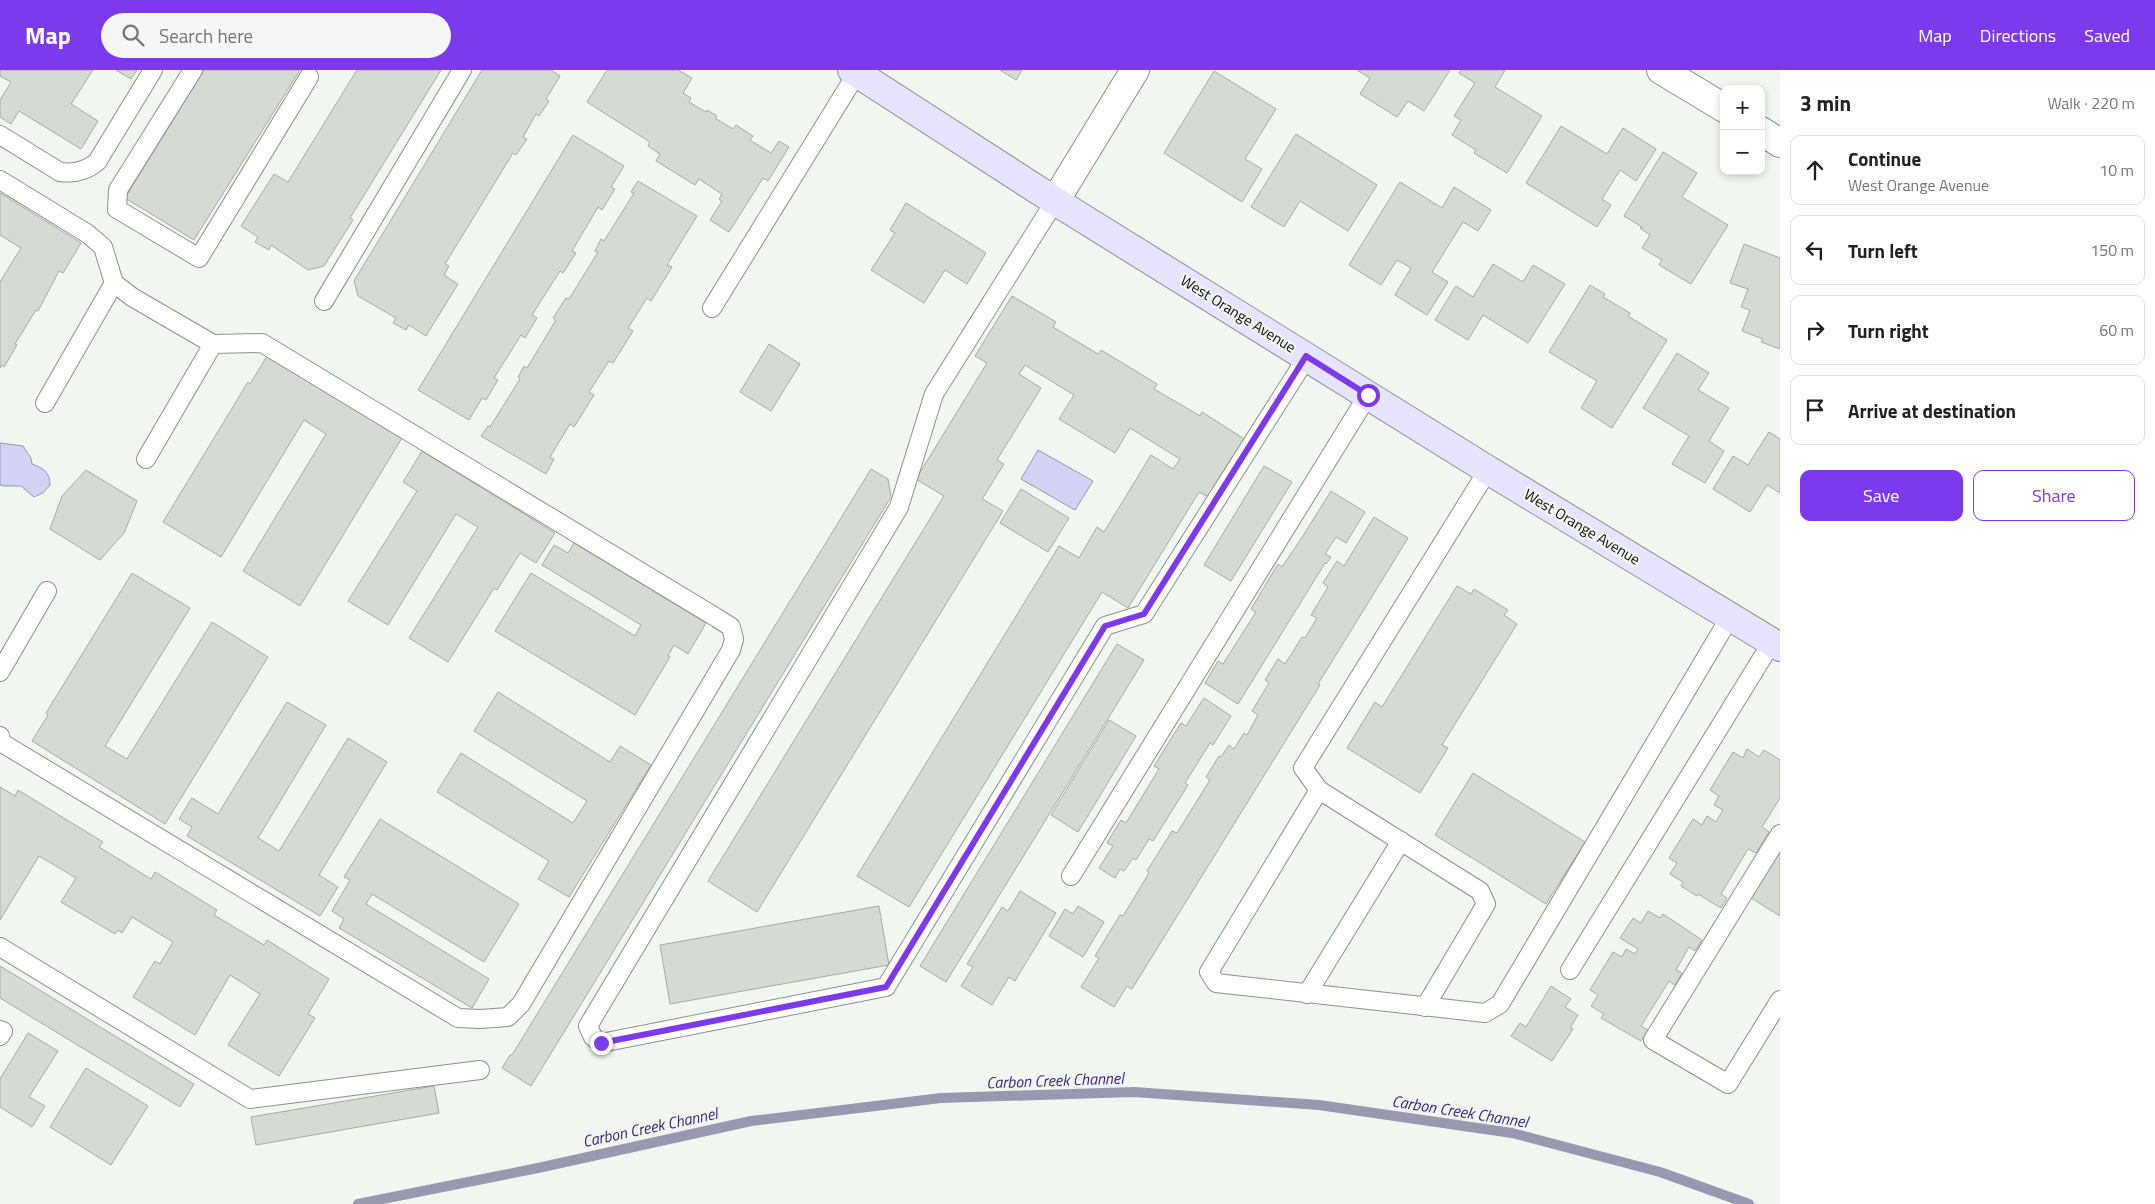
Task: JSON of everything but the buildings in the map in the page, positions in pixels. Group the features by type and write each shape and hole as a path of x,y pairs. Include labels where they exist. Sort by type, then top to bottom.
{"main road":[{"name":"West Orange Avenue","path":"855,72 1055,201 1488,470 1776,644"}],"street":[{"path":"1055,201 1134,70"},
{"path":"1661,70 1720,106"},
{"path":"1765,133 1780,142"}],"lane":[{"path":"0,135 60,172 70,174 89,168 98,162 153,70"},
{"path":"194,70 118,190 118,209 199,258 309,77"},
{"path":"324,301 462,70"},
{"path":"712,308 855,72"},
{"path":"0,180 88,234 103,247 114,284 132,297 213,344 262,343 717,618 731,627 734,639 731,650 522,1004 508,1017 480,1020 458,1018 2,743 0,736"},
{"path":"1055,201 934,394 899,506 588,1026 593,1037 601,1043 886,987 1105,626 1144,614 1306,356"},
{"path":"45,403 114,284"},
{"path":"146,459 213,344"},
{"path":"1071,876 1368,395"},
{"path":"1424,1007 1486,904 1480,891 1319,790 1303,768 1488,470"},
{"path":"0,672 47,591"},
{"path":"1319,790 1208,972 1216,983 1485,1013 1500,1004 1730,617"},
{"path":"1570,970 1776,644"},
{"path":"1780,834 1653,1040 1728,1084 1780,1000"},
{"path":"1307,994 1401,842"},
{"path":"0,947 250,1099 480,1070"},
{"path":"0,1030 2,1032 0,1036"}],"water":[{"path":"0,443 23,446 31,458 32,464 45,471 49,477 50,485 43,493 34,497 21,486 0,485"},
{"path":"1038,450 1093,481 1075,510 1021,479"}],"waterway":[{"name":"Carbon Creek Channel","path":"358,1204 538,1168 751,1121 941,1098 1134,1092 1319,1105 1512,1133 1660,1172 1749,1204"}],"route":[{"path":"601,1043 886,987 1105,626 1144,614 1306,356 1368,395"}]}
